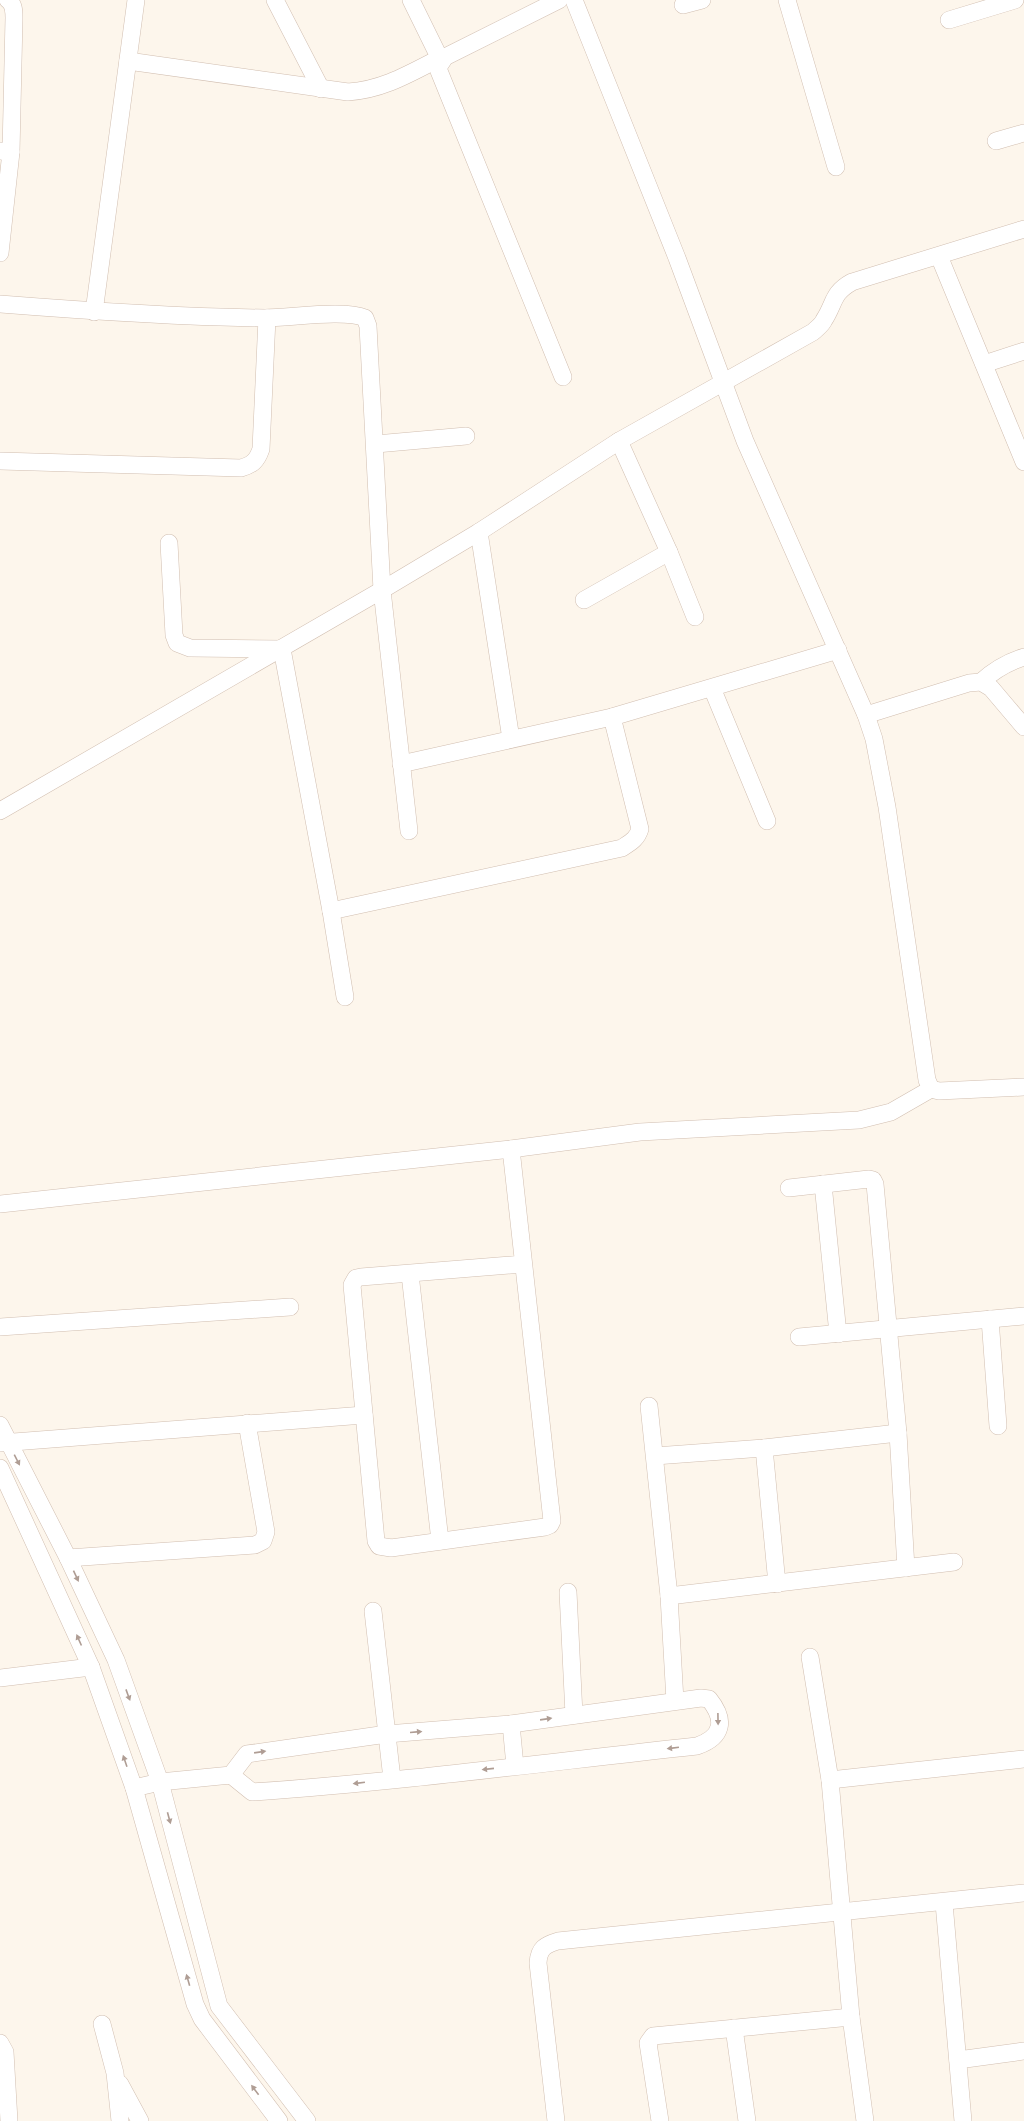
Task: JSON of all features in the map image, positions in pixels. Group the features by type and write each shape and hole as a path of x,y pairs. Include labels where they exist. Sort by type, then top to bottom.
{"street":[{"path":"0,253 14,18 11,2 8,0"},
{"path":"94,312 136,0"},
{"path":"275,0 321,89"},
{"path":"411,0 440,60 439,71 441,80 563,378"},
{"path":"128,61 342,92 366,91 393,82 440,60 559,0"},
{"path":"574,0 677,258 722,383 745,441 838,650 866,715 874,739 887,807 927,1080 931,1089"},
{"path":"683,5 702,0"},
{"path":"786,0 836,167"},
{"path":"949,20 1014,0"},
{"path":"1022,0 1024,5"},
{"path":"996,141 1024,133"},
{"path":"0,811 382,590 478,532 619,441 813,332 824,321 835,296 842,288 852,282 1024,229"},
{"path":"939,256 1023,456"},
{"path":"0,304 94,312 267,318 350,314 365,318 368,326 376,444 382,590 409,831"},
{"path":"0,461 241,468 250,465 257,460 261,449 267,318"},
{"path":"984,364 1024,351"},
{"path":"376,444 466,436"},
{"path":"619,441 669,552 695,616"},
{"path":"478,532 511,739"},
{"path":"170,543 174,635 177,643 190,648 282,649"},
{"path":"584,600 669,552"},
{"path":"282,649 332,911 345,997"},
{"path":"401,764 612,717 838,650"},
{"path":"981,682 991,673 1024,657"},
{"path":"866,715 969,683 981,682 992,688 1024,727"},
{"path":"712,688 767,820"},
{"path":"332,911 622,848 633,841 638,836 640,829 612,717"},
{"path":"0,1204 511,1149 640,1132 859,1120 891,1112 931,1089 939,1091 1024,1087"},
{"path":"511,1149 552,1521 550,1525 545,1528 390,1548 380,1546 376,1541 352,1285 356,1278 361,1277 523,1264"},
{"path":"789,1188 869,1179 873,1180 875,1184 898,1433 906,1568"},
{"path":"823,1184 838,1334"},
{"path":"410,1274 440,1541"},
{"path":"0,1327 290,1307"},
{"path":"799,1337 1024,1316"},
{"path":"990,1319 998,1426"},
{"path":"650,1406 669,1596 675,1701"},
{"path":"4,1442 364,1415"},
{"path":"68,1558 255,1545 263,1541 266,1532 247,1423"},
{"path":"0,1425 4,1442 68,1558 116,1660 160,1782 219,2006 307,2121"},
{"path":"655,1456 764,1448 898,1433"},
{"path":"764,1448 777,1584"},
{"path":"0,1468 91,1667 134,1788 195,2004 202,2019 279,2121"},
{"path":"669,1596 954,1562"},
{"path":"568,1592 574,1715"},
{"path":"373,1611 392,1779"},
{"path":"810,1657 830,1780 851,2016 865,2121"},
{"path":"0,1678 91,1667"},
{"path":"134,1788 160,1782 231,1774 247,1754 387,1734 511,1724 701,1698 709,1699 718,1710 720,1722 711,1741 697,1746 327,1787 252,1792 231,1774"},
{"path":"511,1724 515,1766"},
{"path":"830,1780 1024,1759"},
{"path":"556,2121 538,1963 538,1954 542,1947 558,1941 1024,1893"},
{"path":"944,1902 963,2121"},
{"path":"660,2121 648,2043 650,2038 653,2036 851,2016"},
{"path":"102,2024 115,2073 120,2121"},
{"path":"734,2028 747,2121"},
{"path":"0,2043 5,2052 9,2121"},
{"path":"958,2060 1024,2051"},
{"path":"115,2073 140,2121"}]}
